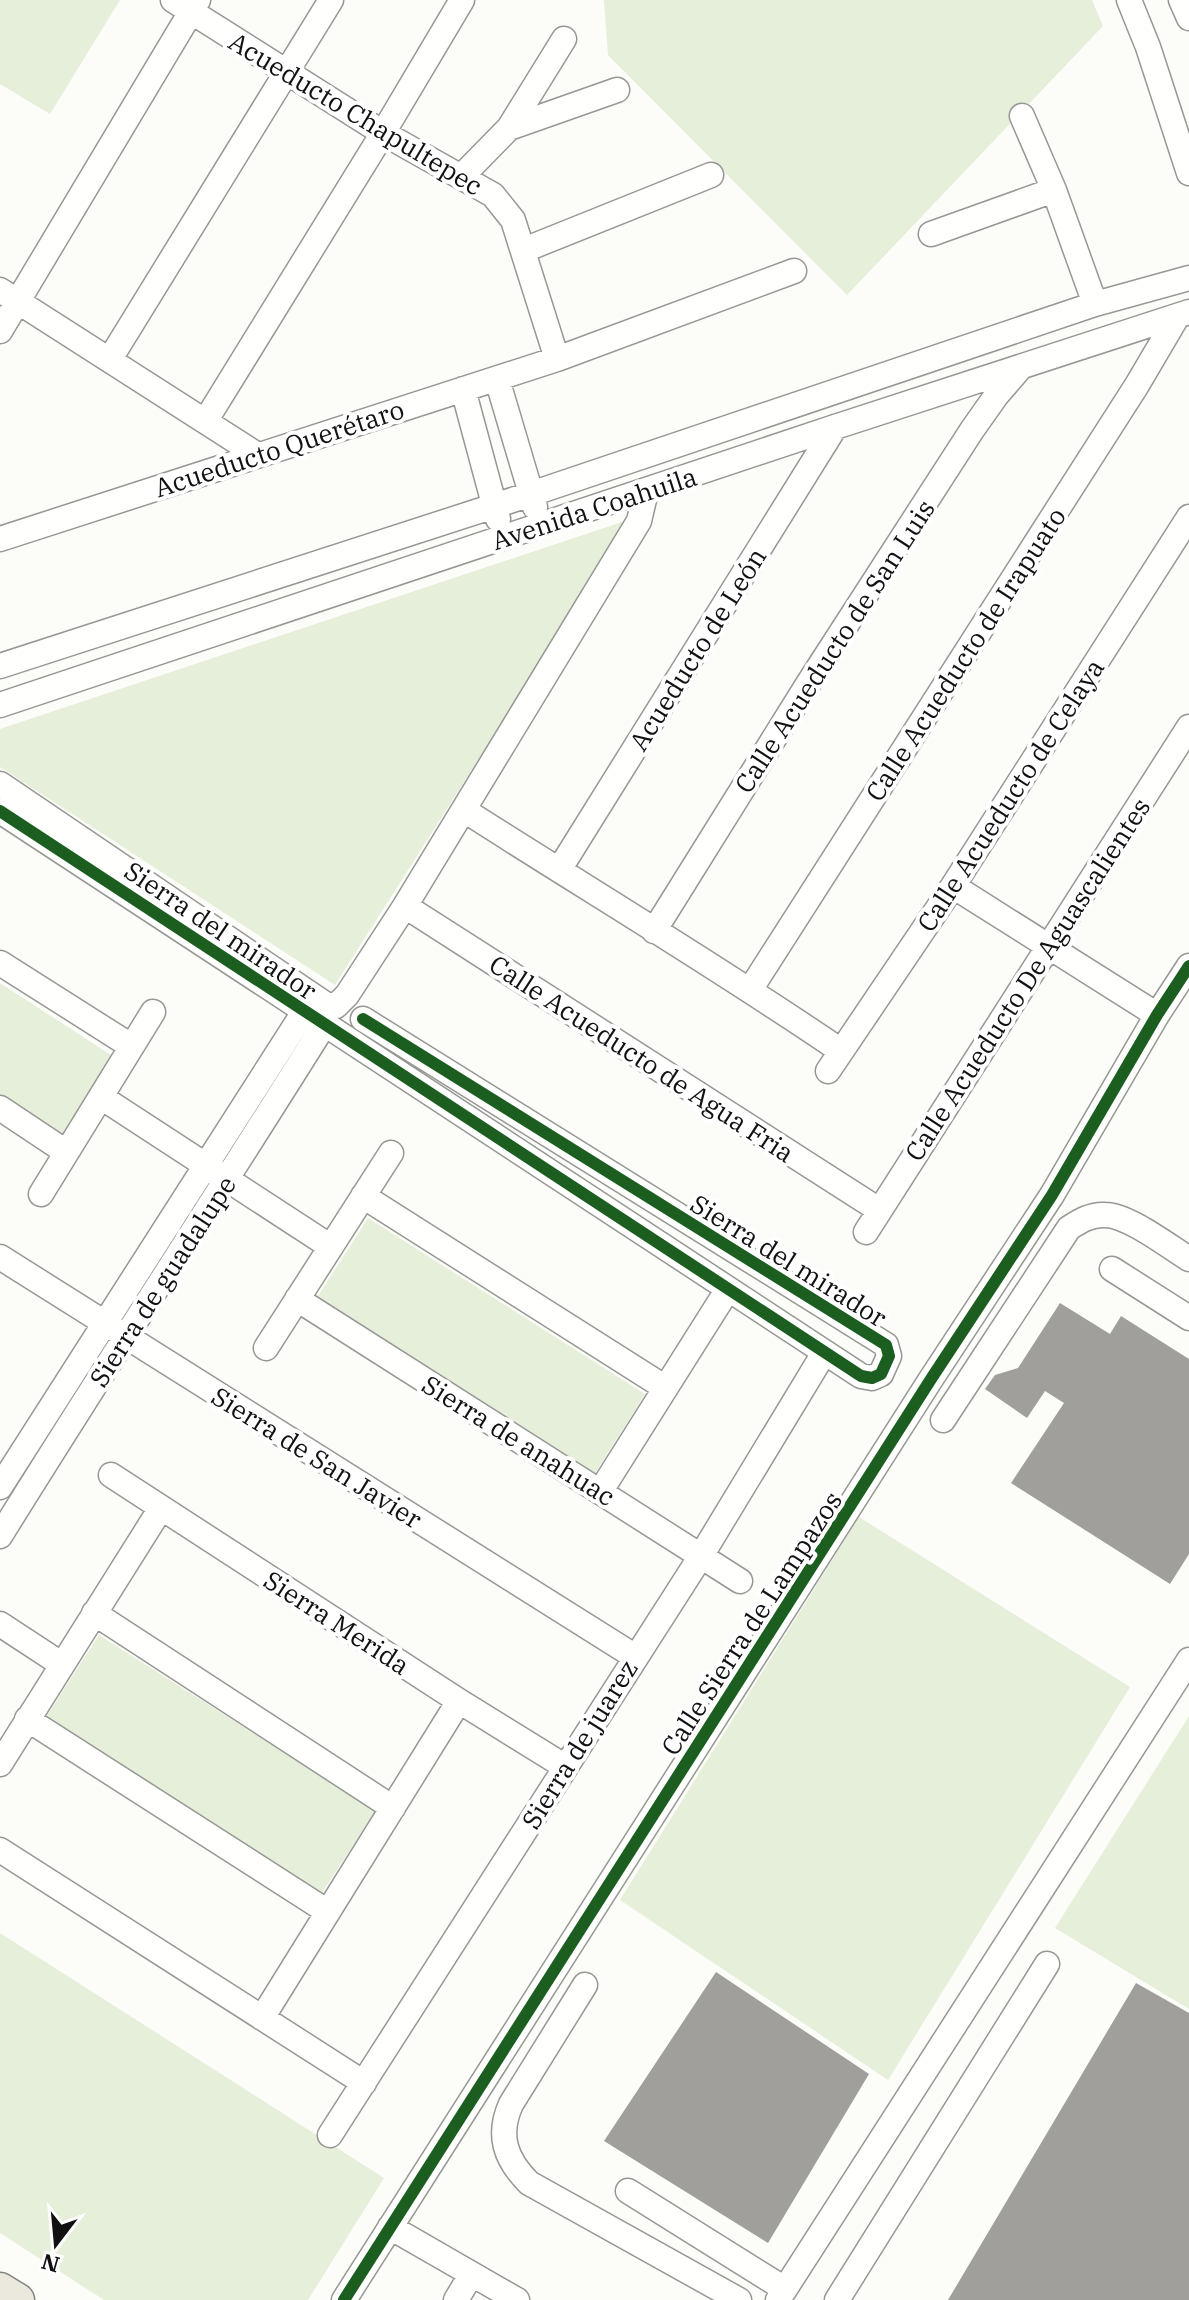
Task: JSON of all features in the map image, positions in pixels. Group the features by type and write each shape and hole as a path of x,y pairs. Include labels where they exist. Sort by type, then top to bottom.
{"main road":[{"path":"0,2289 18,2300"}],"street":[{"path":"110,359 331,0"},
{"path":"206,420 462,0"},
{"path":"1129,0 1183,134 1189,173"},
{"path":"1181,0 1189,18"},
{"path":"0,331 9,296 188,4"},
{"name":"Acueducto Chapultepec","path":"188,4 383,133 493,195 513,220 557,359"},
{"path":"461,177 509,128 564,39"},
{"path":"509,128 617,90"},
{"path":"1022,116 1054,190 1095,304"},
{"path":"524,250 711,175"},
{"path":"931,234 1054,190"},
{"name":"Acueducto Querétaro","path":"0,539 557,359 794,271"},
{"name":"Avenida Coahuila","path":"0,666 531,494 1095,304 1189,278"},
{"path":"9,296 256,454"},
{"name":"Avenida Coahuila","path":"0,705 1183,314"},
{"name":"Calle Acueducto de Irapuato","path":"750,990 1183,314"},
{"name":"Calle Acueducto de San Luis","path":"654,931 972,430 996,396 1023,366"},
{"path":"497,379 540,525"},
{"path":"463,389 503,537"},
{"name":"Acueducto de León","path":"559,870 835,427"},
{"path":"321,1014 347,995 405,906 639,521 646,491"},
{"name":"Calle Acueducto de Celaya","path":"750,990 835,1061 953,886 1189,517"},
{"name":"Calle Acueducto De Aguascalientes","path":"866,1232 1189,727"},
{"name":"Sierra del mirador","path":"0,784 325,1004 321,1014"},
{"path":"464,810 750,990"},
{"name":"Sierra del mirador","path":"0,811 321,1014 525,1155 824,1353 861,1376 872,1378 881,1374 889,1356 886,1345 363,1019"},
{"path":"953,886 1157,1015"},
{"name":"Calle Acueducto de Agua Fria","path":"405,906 879,1210"},
{"path":"0,963 131,1046"},
{"name":"Calle Sierra de Lampazos","path":"344,2300 931,1379 1052,1195 1189,966"},
{"path":"41,1194 153,1012"},
{"name":"Sierra de guadalupe","path":"0,1536 204,1166 321,1014"},
{"name":"Sierra de guadalupe","path":"0,1487 227,1180 321,1014"},
{"path":"101,1097 331,1247"},
{"path":"0,1108 66,1152"},
{"path":"525,1155 542,1132"},
{"path":"266,1348 391,1153"},
{"path":"363,1196 664,1387"},
{"path":"943,1420 1069,1228 1080,1221 1107,1214 1120,1218 1189,1259"},
{"name":"Sierra de San Javier","path":"0,1257 634,1656"},
{"path":"1112,1269 1189,1318"},
{"path":"600,1492 728,1289"},
{"name":"Sierra de anahuac","path":"297,1299 740,1581"},
{"name":"Sierra de juarez","path":"330,2135 634,1656 701,1556 824,1353"},
{"name":"Sierra Merida","path":"111,1475 564,1766"},
{"path":"0,1764 161,1508"},
{"path":"94,1613 393,1808"},
{"path":"0,1624 61,1664"},
{"path":"628,2191 780,2294 1189,1660"},
{"path":"262,2018 459,1701"},
{"path":"27,1719 328,1912"},
{"path":"0,1850 364,2083"},
{"path":"837,2300 1047,1964"},
{"path":"585,1985 503,2121 504,2139 512,2162 529,2183 739,2300"},
{"path":"390,2227 517,2300"},
{"path":"456,2300 471,2275"}],"green space":[{"path":"0,0 120,0 50,114 0,84"},
{"path":"604,0 1092,0 1103,26 847,295 608,55"},
{"path":"631,519 335,985 0,767 0,729"},
{"path":"0,983 114,1057 63,1141 0,1099"},
{"path":"368,1218 645,1394 595,1473 318,1296"},
{"path":"859,1517 1130,1687 888,2080 620,1900"},
{"path":"99,1635 375,1811 322,1893 46,1717"},
{"path":"1189,1716 1189,2009 1055,1928"},
{"path":"0,1933 384,2178 308,2300 104,2300 0,2233"}],"building":[{"path":"1060,1303 1110,1334 1121,1316 1189,1359 1189,1554 1170,1584 1011,1483 1064,1403 1045,1391 1027,1418 985,1389 995,1375 1018,1368"},
{"path":"716,1972 869,2074 768,2243 604,2141"},
{"path":"1136,1983 1189,2013 1189,2300 948,2300"}],"cycle path":[{"path":"0,811 861,1376 872,1378 881,1374 889,1356 886,1345 363,1019"},
{"path":"344,2300 931,1379 1052,1195 1189,966"}]}
